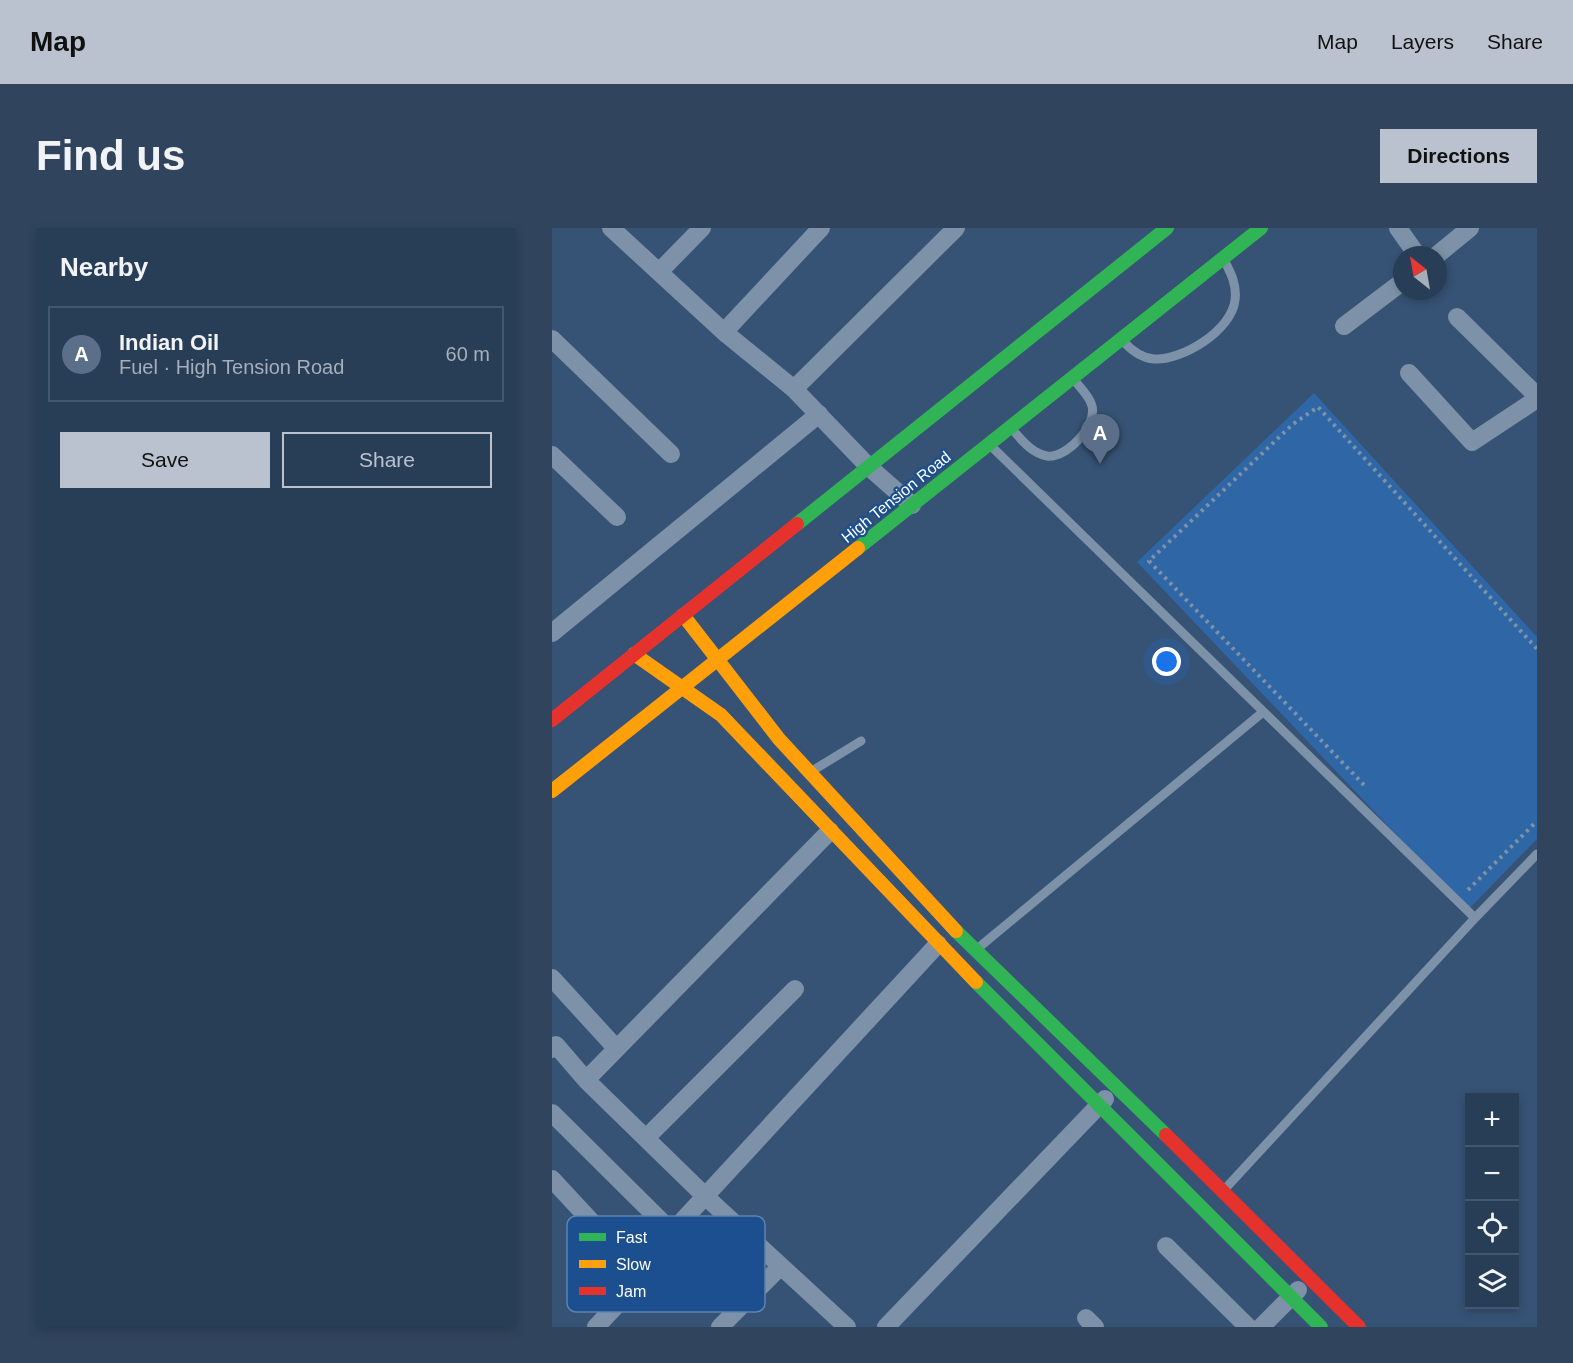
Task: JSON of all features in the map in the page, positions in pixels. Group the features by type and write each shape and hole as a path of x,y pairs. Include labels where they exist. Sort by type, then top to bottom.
{"street":[{"path":"610,228 724,332 794,389 869,467 912,505"},
{"path":"659,272 702,228"},
{"path":"724,332 821,228"},
{"path":"794,389 956,228"},
{"name":"High Tension Road","path":"552,791 1261,228"},
{"path":"1398,228 1411,246"},
{"path":"1447,247 1470,228"},
{"path":"552,720 869,467 1157,231"},
{"path":"1344,326 1393,289"},
{"path":"1409,373 1473,442 1537,397 1457,316"},
{"path":"552,339 671,454"},
{"path":"552,633 819,414"},
{"path":"552,455 617,517"},
{"path":"683,615 779,738 800,781 830,831 938,944 1099,1106 1310,1278 1359,1327"},
{"path":"634,654 685,687 722,715 800,781 1116,1088 1215,1200 1291,1296 1321,1327"},
{"path":"586,1080 830,831"},
{"path":"688,1216 938,944"},
{"path":"552,978 616,1048"},
{"path":"646,1138 795,989"},
{"path":"552,1049 556,1045 586,1080 727,1216"},
{"path":"886,1327 1116,1088"},
{"path":"552,1113 656,1216"},
{"path":"552,1179 586,1216"},
{"path":"1166,1246 1248,1327"},
{"path":"765,1251 847,1327"},
{"path":"765,1282 781,1266"},
{"path":"1261,1327 1310,1278"},
{"path":"596,1327 610,1312"},
{"path":"720,1327 735,1312"}],"lane":[{"path":"1121,339 1133,352 1152,359 1172,358 1200,345 1231,314 1235,300 1234,280 1223,258"},
{"path":"1010,427 1036,453 1050,456 1065,452 1087,430 1093,417 1092,405 1072,378"},
{"path":"989,444 1475,918"},
{"path":"959,964 1263,712"},
{"path":"800,781 861,741"},
{"path":"1215,1200 1537,854"}],"path":[{"path":"1367,789 1149,561 1293,424 1318,407 1537,649"},
{"path":"1465,893 1537,821"}],"shaded area":[{"path":"1314,393 1537,637 1537,839 1468,910 1137,562"}],"traffic: fast":[{"path":"797,524 1167,228"},
{"path":"858,548 1261,228"},
{"path":"956,931 1166,1135"},
{"path":"976,982 1321,1327"}],"traffic: slow":[{"path":"552,791 858,548"},
{"path":"683,615 779,739 956,931"},
{"path":"634,654 721,715 976,982"}],"traffic: jam":[{"path":"552,720 797,524"},
{"path":"1166,1135 1359,1327"}],"place":[{"name":"Indian Oil","path":"1100,464"}]}
